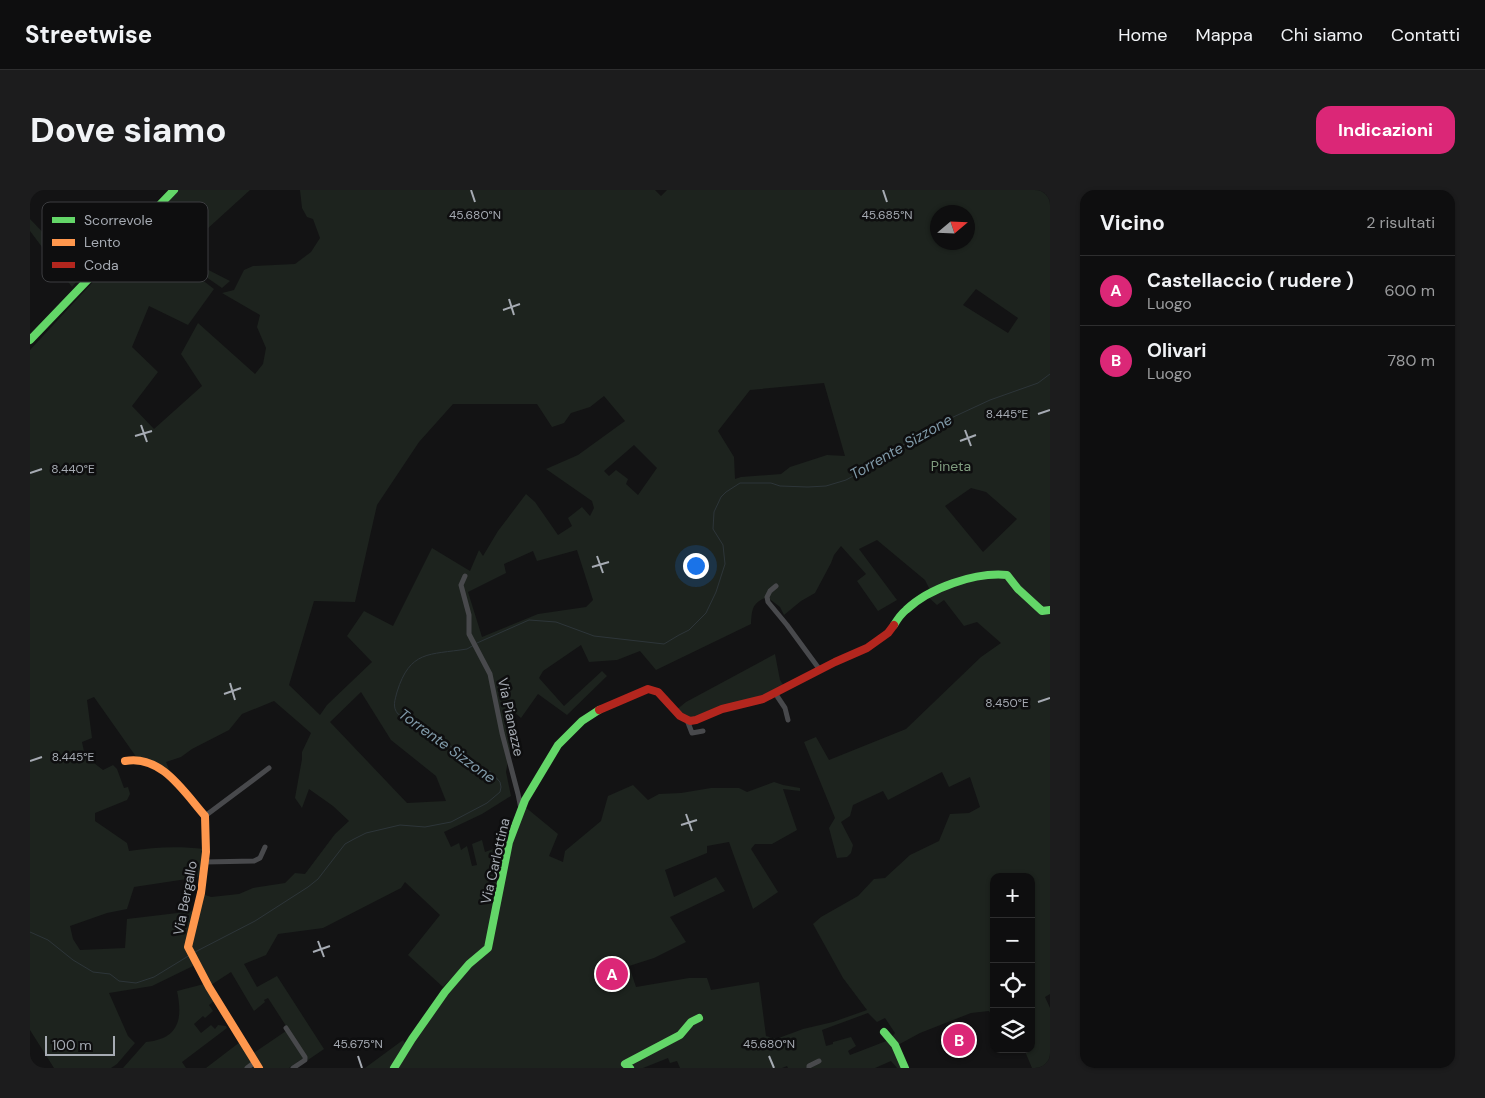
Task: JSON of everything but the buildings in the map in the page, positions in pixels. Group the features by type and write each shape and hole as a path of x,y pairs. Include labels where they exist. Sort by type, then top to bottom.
{"street":[{"path":"162,202 174,190"},
{"path":"30,340 86,282"},
{"path":"703,731 692,733 686,720 696,720 722,709 751,702 775,693 867,648 888,633 899,616 909,606 930,592 951,584 996,574 1007,575 1018,589 1042,611 1050,610"},
{"name":"Via Pianazze","path":"465,576 461,585 469,615 469,634 490,674 502,733 521,809"},
{"path":"776,586 767,597 768,602 820,670"},
{"name":"Via Carlottina","path":"394,1068 401,1054 449,984 472,960 488,948 509,842 521,809 558,744 582,721 597,711 648,689 658,692 686,720"},
{"path":"775,693 785,708 788,720"},
{"path":"125,761 134,759 154,764 169,777 205,816 269,768"},
{"name":"Via Bergallo","path":"205,816 205,862 201,893 188,945 189,950 257,1065"},
{"path":"205,862 254,861 260,858 265,847"},
{"path":"628,1066 680,1035 691,1022 699,1018"},
{"path":"286,1028 305,1057 305,1060 293,1068"},
{"path":"884,1032 895,1045 906,1068"},
{"path":"809,1068 809,1066 819,1061"},
{"path":"247,1068 257,1065"}],"green space":[{"path":"178,190 250,190 208,228 208,202 167,202"},
{"name":"Pineta","path":"300,190 655,190 661,196 667,190 1050,190 1050,994 1045,997 1050,1008 1050,1068 1032,1068 1026,1053 1035,1053 1035,873 990,873 990,1013 989,1011 971,1013 920,1033 896,1046 905,1068 897,1068 891,1061 875,1068 788,1068 787,1066 782,1068 680,1068 677,1061 670,1063 668,1058 643,1068 398,1068 429,1018 471,966 487,953 508,852 524,806 558,834 549,856 563,862 565,851 601,821 608,796 633,785 648,800 659,794 681,793 711,788 739,788 747,792 774,782 800,788 800,791 783,789 797,830 772,844 755,844 751,849 778,892 753,909 729,842 707,846 707,853 665,870 674,897 716,877 725,891 670,917 686,942 654,958 629,966 636,987 689,978 707,978 711,990 759,982 766,1036 776,1039 867,1010 843,978 813,924 821,917 858,896 874,879 885,878 910,855 939,841 950,814 969,813 980,807 970,777 949,787 942,772 888,800 883,791 853,805 850,816 841,822 853,845 851,853 847,857 837,858 829,828 835,818 804,742 816,737 829,760 906,729 981,657 1001,643 977,622 964,626 944,600 937,605 927,596 929,588 925,580 877,540 859,549 897,600 878,611 857,581 866,574 841,546 834,555 815,593 801,601 784,615 780,607 767,597 758,602 754,607 751,624 656,670 640,651 617,660 589,662 581,645 543,671 539,678 564,706 602,671 607,676 567,715 538,694 521,718 513,711 508,721 511,744 506,772 511,796 482,814 444,832 451,847 459,843 461,850 467,846 472,866 477,865 472,844 482,840 485,852 496,848 493,856 499,858 504,844 507,844 486,946 472,957 443,987 408,955 440,915 405,882 401,888 323,928 278,934 266,955 244,964 257,987 277,976 324,1049 308,1060 268,998 254,1011 231,972 211,985 191,947 202,894 211,897 239,894 253,888 285,883 295,873 305,874 335,834 349,821 333,806 309,789 302,808 295,798 302,752 311,733 274,701 242,714 229,730 192,749 181,757 166,762 170,772 168,774 137,758 94,697 87,700 92,738 82,742 85,756 103,770 113,765 117,769 124,788 128,787 130,794 127,800 95,813 95,821 127,843 129,851 167,847 204,849 200,877 134,887 127,909 107,913 70,926 73,939 80,950 125,948 127,919 194,911 186,946 193,966 152,986 109,993 128,1036 135,1043 117,1064 111,1068 54,1068 30,1030 30,350 93,282 205,282 214,289 188,325 149,306 132,347 158,372 132,406 154,429 202,386 181,354 198,323 255,374 263,364 266,348 257,327 260,315 222,293 234,290 244,270 253,266 295,264 311,252 320,238 313,219 307,217 302,208","holes":["976,289 1018,318 1008,333 963,305","824,383 845,456 827,455 790,467 781,474 735,479 734,457 718,431 750,390","604,396 625,421 578,455 546,469 592,501 594,508 590,516 582,507 568,518 572,526 558,535 535,502 526,494 498,531 483,556 479,550 470,571 432,548 393,626 364,611 347,636 372,662 327,705 320,715 289,685 314,601 355,602 377,505 419,442 453,404 537,404 552,427 564,423 571,413 590,407","634,445 657,468 638,495 626,484 628,479 616,470 609,476 604,471","971,488 986,492 1017,519 983,552 945,506","577,550 593,600 586,607 538,614 482,637 468,592 506,573 504,564 533,551 537,561","361,692 391,740 436,776 446,801 407,803 330,722","868,1013 877,1022 885,1018 895,1033 889,1040 850,1055 848,1051 856,1046 851,1037 826,1046 822,1030"]},
{"path":"30,219 42,231 42,247 30,231"},
{"path":"208,270 230,281 222,288 208,278"},
{"path":"68,282 76,282 72,287"},
{"path":"775,654 780,680 785,688 696,720 675,711 686,702"},
{"path":"204,984 214,1001 209,1005 213,1011 205,1018 203,1016 194,1024 201,1033 211,1025 215,1029 218,1025 226,1026 227,1028 182,1062 186,1068 123,1068 146,1042 166,1037 172,1032 179,1019 177,991"},
{"path":"286,1031 303,1057 302,1059 289,1068 262,1068 252,1054"},
{"path":"403,1040 405,1043 390,1068 365,1068"},
{"path":"240,1042 257,1068 206,1068"}],"waterway":[{"name":"Torrente Sizzone","path":"477,643 529,620 556,622 594,636 664,644 689,630 706,613 716,592 725,564 723,545 713,529 714,512 721,497 726,492 740,483 771,483 780,486 808,487 826,486 846,480 949,419 990,400 1038,383 1050,374"},
{"name":"Torrente Sizzone","path":"195,952 255,921 308,887 318,879 345,844 354,839 366,833 400,825 425,827 451,822 487,803 500,792 500,782 492,773 453,748 430,730 398,714 395,706 402,678 408,668 415,662 432,654 467,649 474,645"},
{"name":"Torrente Sizzone","path":"30,932 48,940 73,960 93,972 110,974 119,981 136,983 154,977 190,955"}],"traffic: fast":[{"path":"162,202 174,190"},
{"path":"30,340 86,282"},
{"path":"894,625 902,613 927,595 953,583 981,576 1007,575 1018,589 1042,611 1050,610"},
{"path":"394,1068 445,992 469,964 488,948 509,842 525,800 558,745 582,721 599,710"},
{"path":"630,1068 625,1064 680,1035 691,1022 699,1018"},
{"path":"884,1032 895,1045 905,1068"}],"traffic: slow":[{"path":"125,761 138,760 150,763 161,769 180,786 205,816 206,852 201,893 188,947 209,987 259,1068"}],"traffic: jam":[{"path":"599,710 648,689 658,692 680,716 690,721 696,720 722,709 763,699 835,662 867,648 888,633 894,625"}],"place":[{"name":"Castellaccio ( rudere )","path":"612,974"},
{"name":"Olivari","path":"959,1040"}]}
